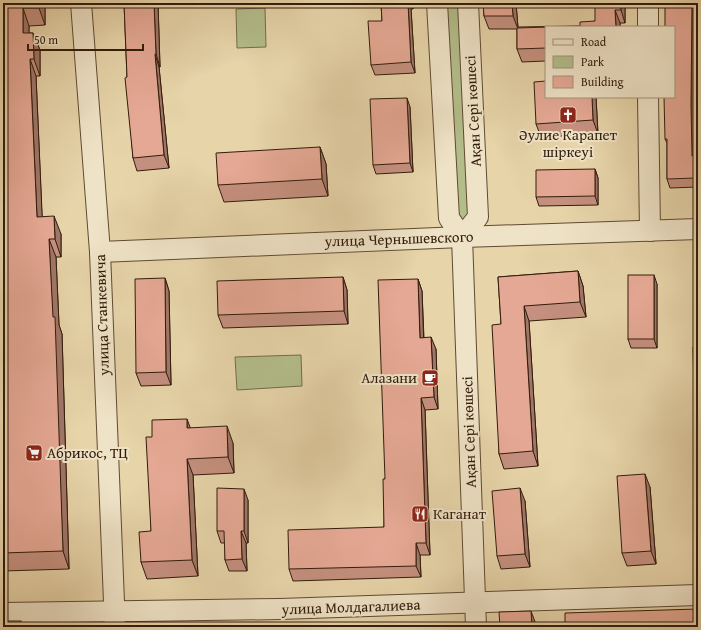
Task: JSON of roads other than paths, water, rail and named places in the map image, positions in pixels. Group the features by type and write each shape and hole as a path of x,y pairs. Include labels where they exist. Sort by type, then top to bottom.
{"street":[{"name":"улица Станкевича","path":"81,3 100,252 114,619"},
{"name":"Ақан Сері көшесі","path":"438,3 449,218 462,237 476,627"},
{"name":"Ақан Сері көшесі","path":"462,237 478,217 468,3"},
{"path":"648,3 648,26"},
{"path":"648,98 650,231"},
{"name":"улица Чернышевского","path":"100,252 698,229"},
{"name":"улица Молдагалиева","path":"3,613 114,619 280,609 698,595"}],"place":[{"name":"Әулие Карапет шіркеуі","path":"568,115"},
{"name":"Алазани","path":"430,378"},
{"name":"Абрикос, ТЦ","path":"34,453"},
{"name":"Каганат","path":"420,514"}]}
